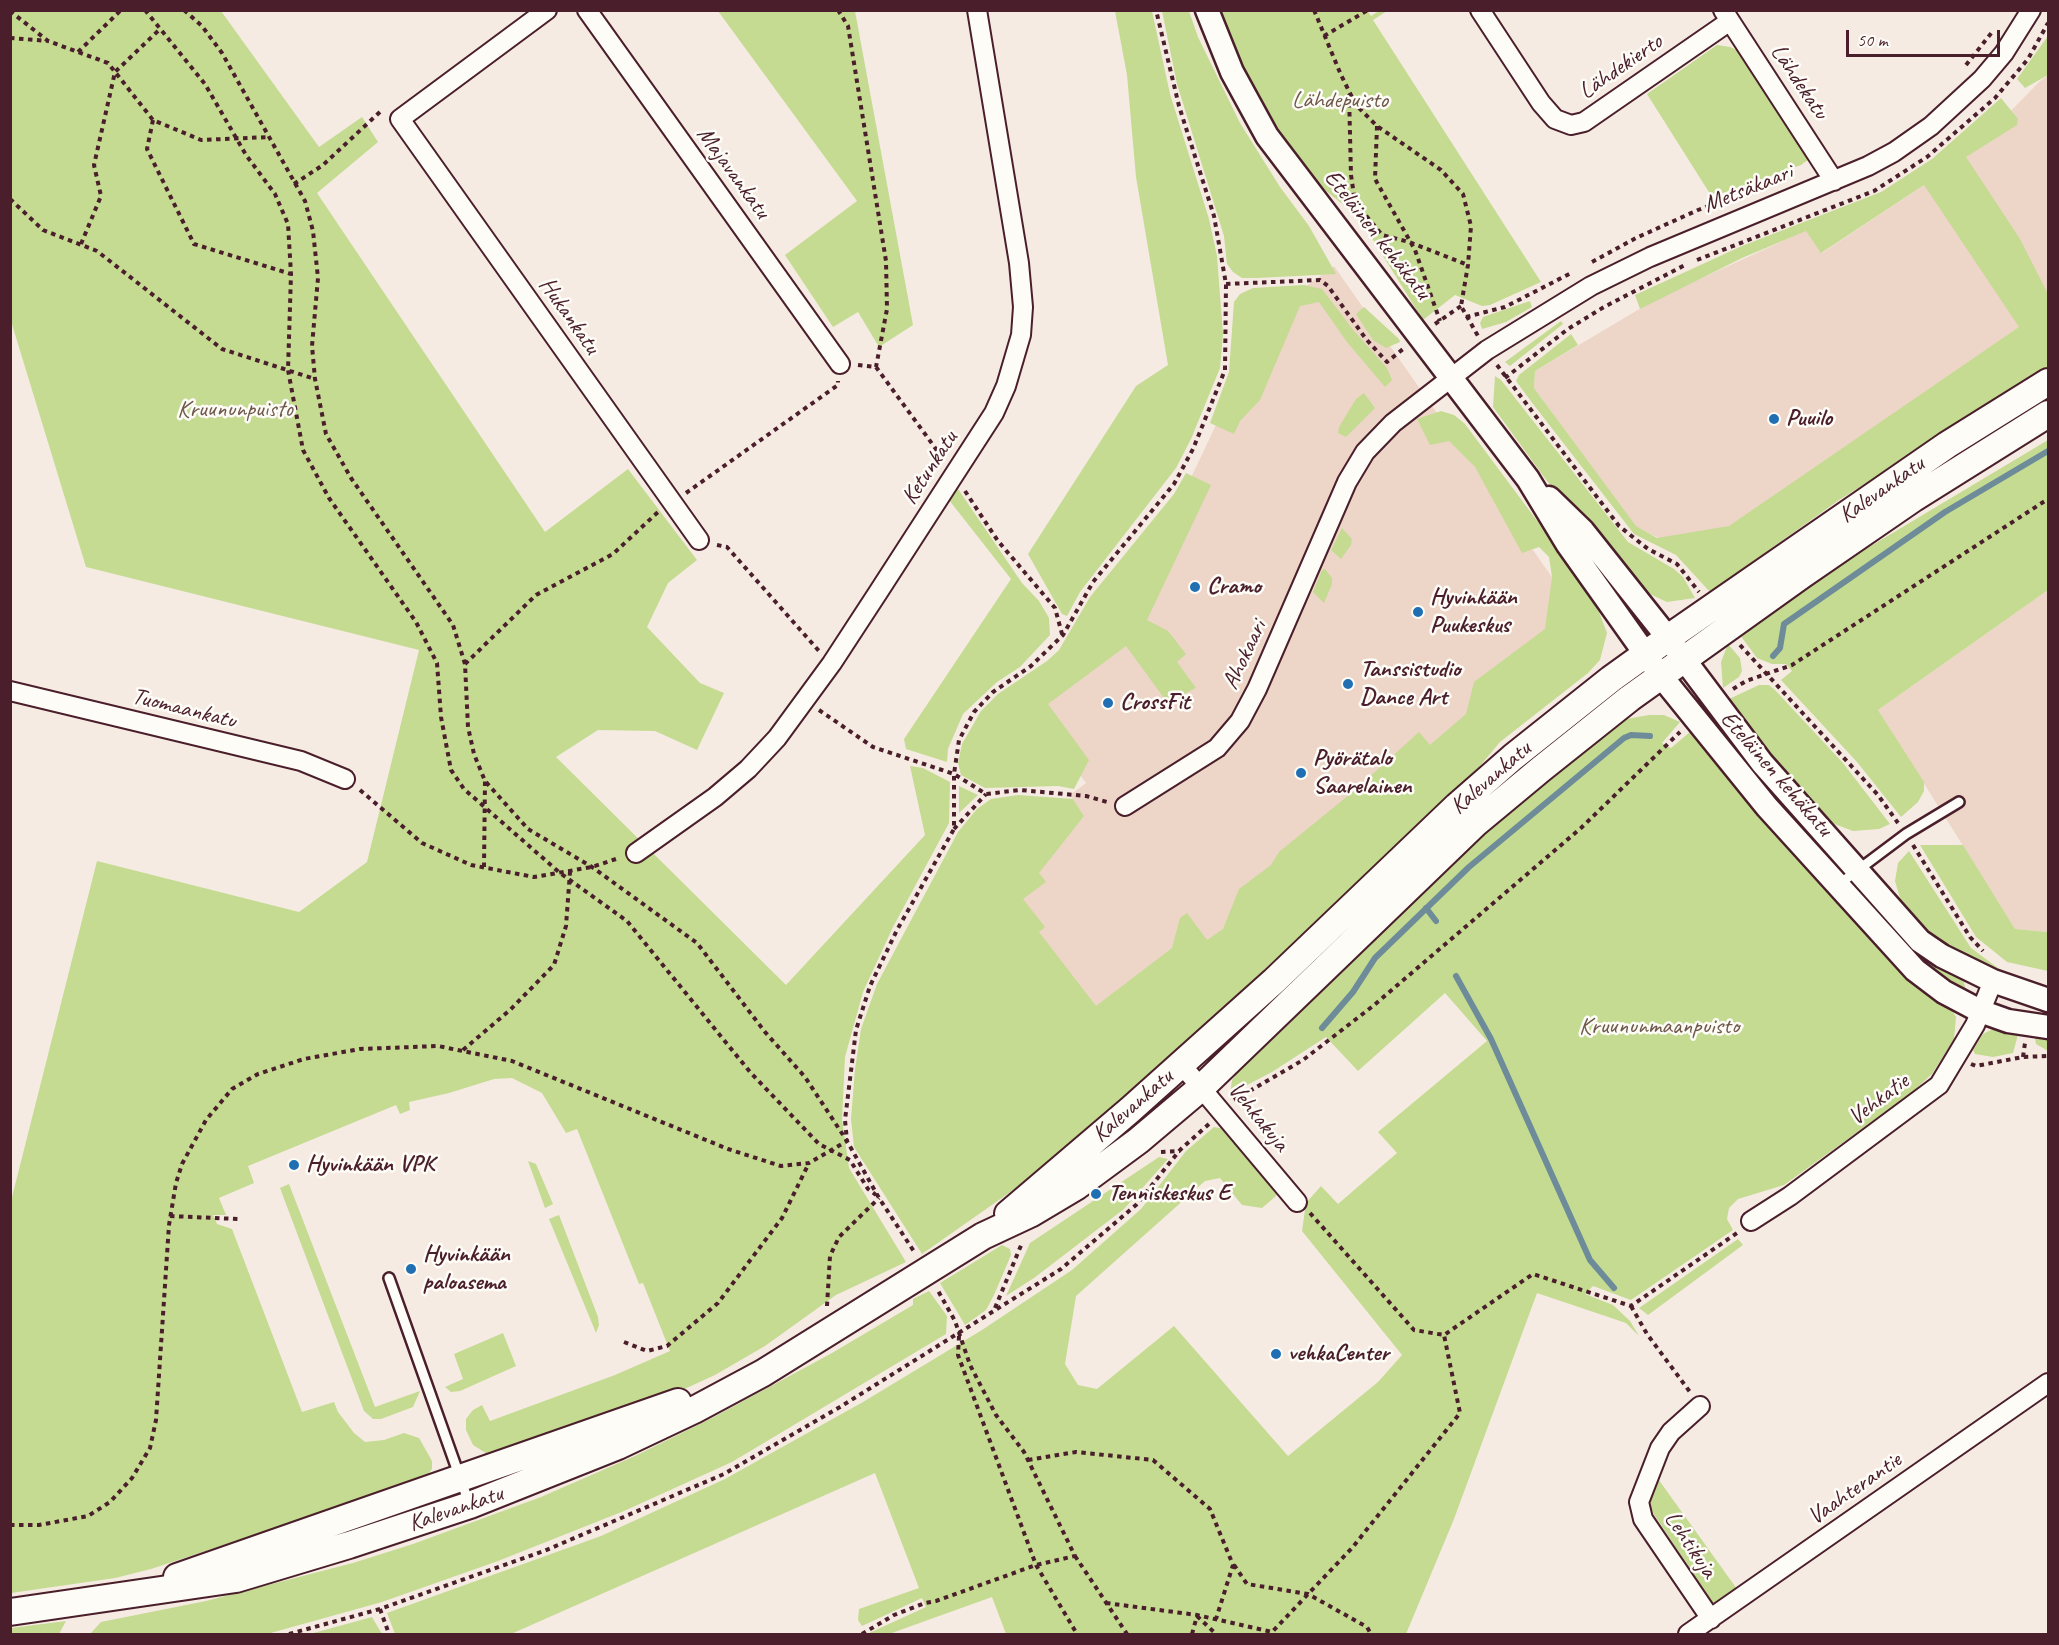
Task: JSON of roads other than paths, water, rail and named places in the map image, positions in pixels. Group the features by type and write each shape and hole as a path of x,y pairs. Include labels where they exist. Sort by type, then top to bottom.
{"main road":[{"name":"Kalevankatu","path":"983,1236 1274,981 1457,806 1513,757 1645,654 1947,445 2049,382"},
{"name":"Kalevankatu","path":"10,1612 236,1579 470,1505 618,1446 694,1410 763,1373 983,1236 1030,1214 1077,1186 1138,1142 1202,1087 1476,823 1612,712 1914,498 2049,414"},
{"name":"Kalevankatu","path":"132,1594 230,1557 763,1373"}],"street":[{"name":"Hukankatu","path":"547,10 400,119 699,540"},
{"name":"Majavankatu","path":"587,10 840,364"},
{"name":"Ketunkatu","path":"636,853 670,831 748,769 777,738 832,663 994,413 1006,386 1021,335 1023,307 1019,263 977,10"},
{"name":"Eteläinen kehäkatu","path":"1207,10 1232,72 1267,136 1452,376 1528,479 1568,545 1694,719 1767,807 1889,945 1915,970 1944,992 1980,1011 2008,1021 2049,1027"},
{"name":"Lähdekierto","path":"1480,10 1541,103 1555,119 1571,125 1584,122 1726,16"},
{"name":"Metsäkaari","path":"1452,376 1487,350 1591,286 1728,223 1834,181 1894,152 1958,104 2004,53 2031,10"},
{"name":"Lähdekatu","path":"1726,16 1834,181"},
{"name":"Ahokaari","path":"1125,806 1217,748 1240,721 1257,689 1347,482 1365,452 1393,423 1452,376"},
{"name":"Eteläinen kehäkatu","path":"1528,479 1583,531 1668,638 1762,763 1920,941 1941,956 1993,981 2049,999"},
{"name":"Tuomaankatu","path":"10,691 300,761 345,779"},
{"name":"Vehkatie","path":"1751,1221 1790,1196 1939,1084 1957,1057 1993,981"},
{"name":"Vehkakuja","path":"1181,1064 1297,1202"},
{"name":"Vaahterantie","path":"1688,1635 2049,1383"},
{"name":"Lehtikuja","path":"1700,1406 1671,1432 1660,1448 1639,1502 1643,1519 1711,1619"}],"lane":[{"path":"1838,885 1906,834 1959,802"},
{"path":"389,1278 470,1505"}],"waterway":[{"path":"1773,656 1780,648 1784,624 1945,512 2048,451"},
{"path":"1322,1028 1353,992 1375,958 1469,867 1624,738 1631,735 1650,736"},
{"path":"1426,908 1436,921"},
{"path":"1456,976 1491,1039 1590,1260 1614,1288"}],"place":[{"name":"Puuilo","path":"1774,419"},
{"name":"Cramo","path":"1195,587"},
{"name":"Hyvinkään Puukeskus","path":"1418,612"},
{"name":"Tanssistudio Dance Art","path":"1348,684"},
{"name":"CrossFit","path":"1108,703"},
{"name":"Pyörätalo Saarelainen","path":"1301,773"},
{"name":"Hyvinkään VPK","path":"294,1165"},
{"name":"Tenniskeskus E","path":"1096,1194"},
{"name":"Hyvinkään paloasema","path":"411,1269"},
{"name":"vehkaCenter","path":"1276,1354"}],"park label":[{"name":"Lähdepuisto","path":"1340,101"},
{"name":"Kruununpuisto","path":"235,410"},
{"name":"Kruununmaanpuisto","path":"1659,1027"}]}
